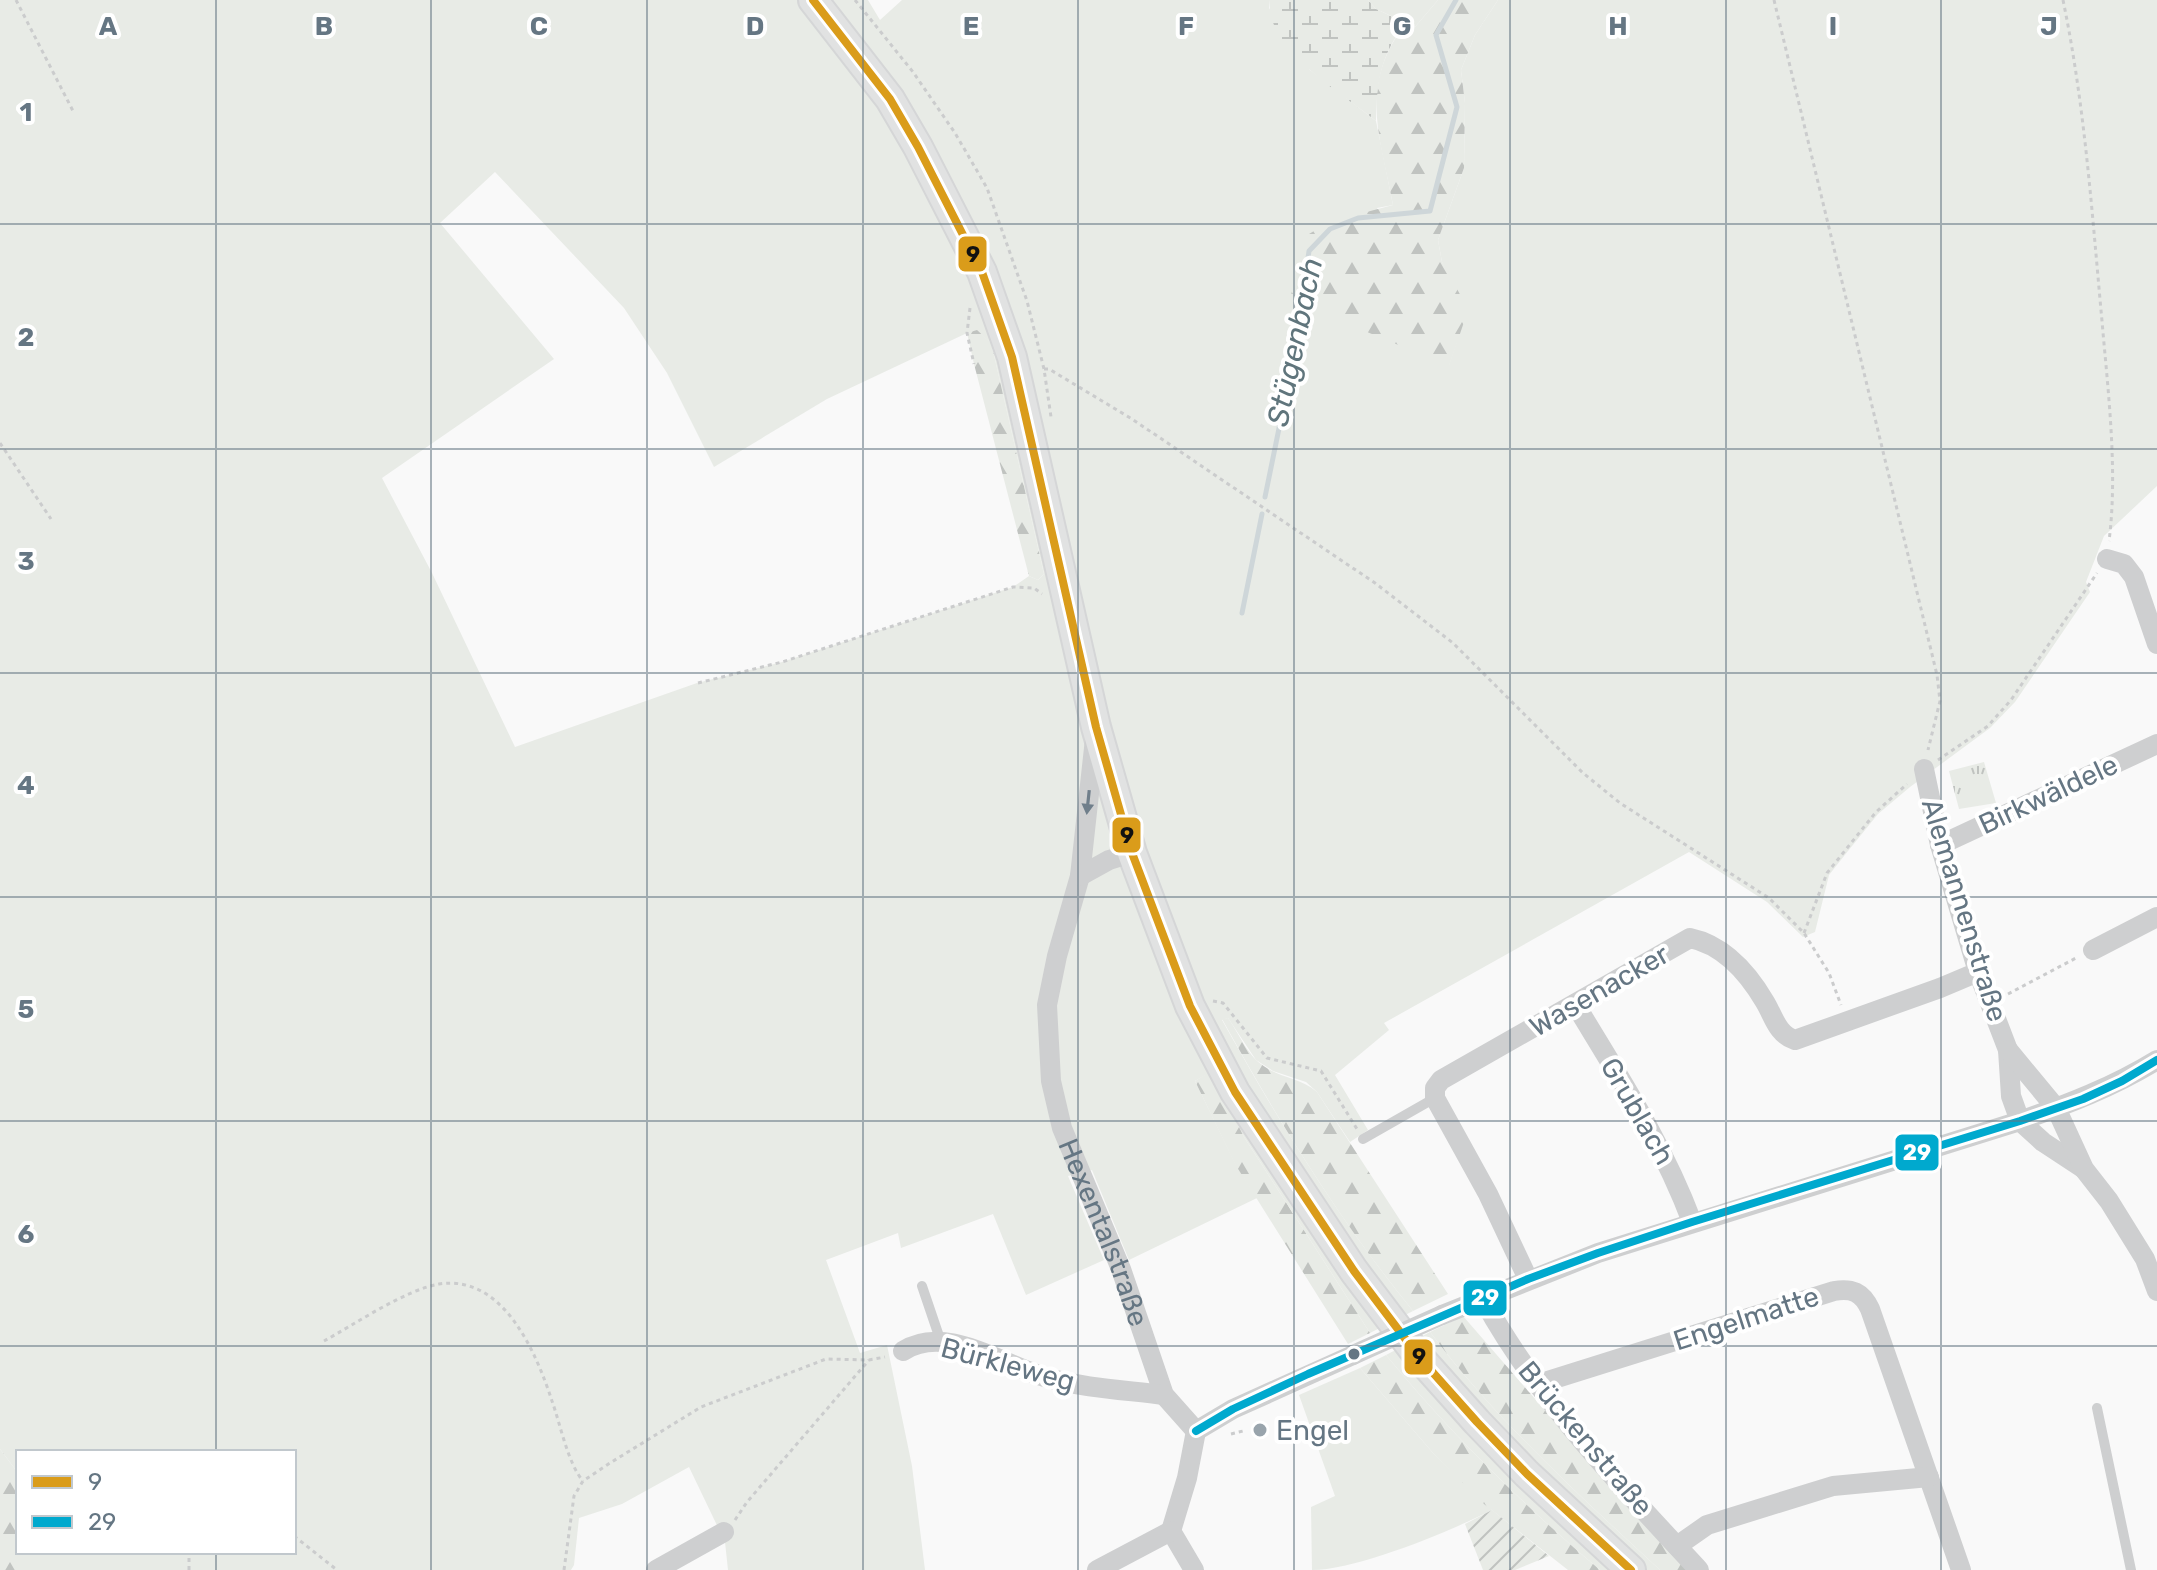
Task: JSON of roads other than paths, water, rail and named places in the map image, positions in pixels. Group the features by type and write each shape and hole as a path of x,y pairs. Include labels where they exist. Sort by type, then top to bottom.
{"main road":[{"name":"Hexentalstraße","path":"813,0 890,99 982,272 1012,357 1096,727 1132,853 1190,1006 1235,1092 1354,1271 1419,1357 1527,1474 1631,1570"}],"street":[{"path":"2107,559 2124,564 2134,577 2157,644"},
{"name":"Hexentalstraße","path":"1096,727 1080,876 1057,956 1047,1005 1051,1081 1062,1128 1121,1269 1164,1395 1196,1431"},
{"name":"Birkwäldele","path":"1940,845 2157,744"},
{"name":"Alemannenstraße","path":"1924,769 1940,845 1978,972 2008,1050 2011,1096 2020,1121 2043,1142 2084,1169"},
{"path":"1080,876 1109,860 1132,853"},
{"path":"2093,950 2157,917"},
{"name":"Wasenacker","path":"1435,1098 1435,1088 1441,1080 1690,938 1704,941 1743,969 1780,1031 1795,1040 1978,972"},
{"name":"Grublach","path":"1575,1004 1648,1124 1674,1175 1692,1222"},
{"name":"Alemannenstraße","path":"2008,1050 2056,1108 2084,1169 2109,1201 2145,1259 2157,1291"},
{"path":"1097,1570 1171,1531 1187,1478 1196,1431 1233,1409 1528,1279 1692,1222 2020,1121 2122,1081 2157,1060"},
{"path":"1435,1098 1488,1194 1528,1279"},
{"name":"Engelmatte","path":"1538,1384 1845,1289 1861,1294 1870,1309 1961,1570"},
{"name":"Brückenstraße","path":"1483,1299 1504,1337 1538,1384 1699,1570"},
{"name":"Bürkleweg","path":"903,1351 913,1344 941,1342 963,1346 1047,1378 1164,1395"},
{"path":"1677,1546 1707,1525 1744,1511 1833,1486 1929,1477"},
{"path":"1171,1531 1194,1570"},
{"path":"656,1570 724,1532"}],"lane":[{"path":"1363,1139 1435,1098"},
{"path":"922,1286 941,1342"},
{"path":"2097,1408 2131,1570"}],"waterway":[{"name":"Stügenbach","path":"1265,497 1295,350 1309,251 1330,229 1358,218 1430,211 1457,107 1436,35 1456,0"},
{"name":"Stügenbach","path":"1242,613 1262,514"}],"place":[{"name":"Engel","path":"1260,1430"}]}
